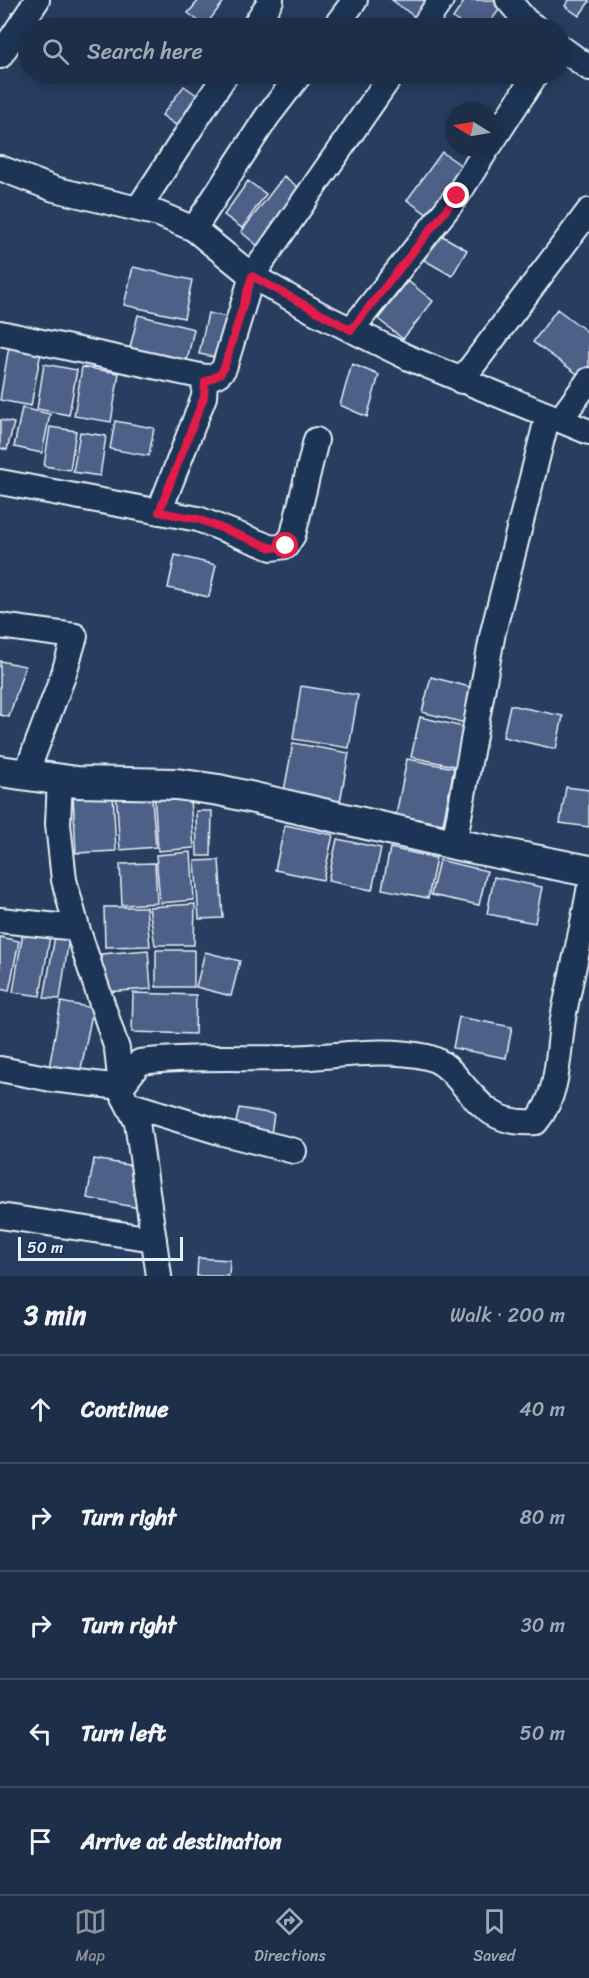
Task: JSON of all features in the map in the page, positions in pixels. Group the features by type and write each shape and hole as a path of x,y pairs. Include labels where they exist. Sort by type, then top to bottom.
{"street":[{"path":"25,18 37,0"},
{"path":"259,18 271,0"},
{"path":"342,18 355,0"},
{"path":"429,18 441,0"},
{"path":"508,0 523,18"},
{"path":"0,56 18,29"},
{"path":"571,54 589,68"},
{"path":"138,209 219,84"},
{"path":"194,229 267,117 292,84"},
{"path":"159,512 204,397 205,382 220,374 224,368 252,276 385,84"},
{"path":"499,131 529,84"},
{"path":"351,330 457,196 483,156"},
{"path":"0,168 54,189 159,214 194,229 252,276 351,330 461,381 589,432"},
{"path":"461,381 589,212"},
{"path":"0,333 210,378"},
{"path":"453,844 493,632 554,418 589,380"},
{"path":"0,482 198,519 272,548 286,546 293,535 316,440"},
{"path":"0,626 75,636 63,676 13,772 77,782 176,784 219,790 453,844 589,871"},
{"path":"60,779 58,824 64,880 77,928 117,1050 124,1096 138,1122 159,1276"},
{"path":"124,1096 140,1062 170,1058 292,1058 375,1052 430,1057 446,1066 487,1111 505,1120 522,1123 536,1122 545,1112 553,1090 564,1014 581,940 589,891"},
{"path":"0,920 77,928"},
{"path":"0,1069 124,1096 223,1133 294,1151"},
{"path":"0,1216 154,1239"}],"building":[{"path":"199,0 225,0 211,18 195,18 188,13"},
{"path":"392,0 435,0 421,18 416,18"},
{"path":"465,0 500,0 504,3 493,18 453,18"},
{"path":"569,0 589,0 589,2 579,16 565,6"},
{"path":"184,86 205,101 184,131 162,115"},
{"path":"442,152 469,171 434,219 407,200"},
{"path":"284,176 308,195 264,251 241,232"},
{"path":"248,181 266,194 242,228 224,215"},
{"path":"439,234 467,250 452,276 424,260"},
{"path":"133,267 192,280 184,318 124,305"},
{"path":"408,281 433,301 403,339 378,319"},
{"path":"557,309 589,333 589,369 583,378 533,342"},
{"path":"208,313 232,318 224,359 199,354"},
{"path":"138,315 194,329 187,361 130,348"},
{"path":"10,340 42,346 31,406 0,400"},
{"path":"44,364 77,370 69,415 37,409"},
{"path":"352,364 379,375 367,417 340,405"},
{"path":"82,367 119,373 111,422 74,416"},
{"path":"22,408 50,414 42,453 14,447"},
{"path":"0,420 14,423 7,450 0,448"},
{"path":"115,421 154,428 149,456 110,449"},
{"path":"50,427 76,431 70,470 44,466"},
{"path":"80,432 106,436 100,476 73,472"},
{"path":"175,555 216,565 209,597 168,588"},
{"path":"0,661 25,666 9,717 0,715"},
{"path":"431,677 478,689 469,724 422,712"},
{"path":"301,686 358,695 349,748 293,739"},
{"path":"510,705 563,716 556,749 503,737"},
{"path":"420,717 468,728 459,767 411,757"},
{"path":"293,743 349,753 340,802 284,791"},
{"path":"407,759 454,768 443,824 396,815"},
{"path":"566,787 589,790 589,827 560,823"},
{"path":"151,788 156,847 120,850 116,790"},
{"path":"189,788 194,848 158,851 154,791"},
{"path":"113,793 116,851 76,853 73,795"},
{"path":"196,811 212,811 211,856 197,856"},
{"path":"285,825 333,835 323,880 275,870"},
{"path":"337,839 381,848 372,890 328,881"},
{"path":"390,848 436,858 428,898 382,889"},
{"path":"191,852 194,900 160,903 156,855"},
{"path":"219,860 223,918 199,919 195,861"},
{"path":"439,860 487,871 479,905 431,895"},
{"path":"155,863 157,903 122,905 120,864"},
{"path":"494,877 542,887 535,923 487,914"},
{"path":"195,904 194,945 155,945 149,907"},
{"path":"104,907 146,907 150,946 105,947"},
{"path":"23,932 50,936 40,996 13,992"},
{"path":"55,936 69,938 60,999 44,998"},
{"path":"0,937 19,941 9,991 0,989"},
{"path":"148,950 151,989 103,992 101,954"},
{"path":"156,950 194,950 194,987 156,987"},
{"path":"205,952 240,961 231,996 196,987"},
{"path":"133,993 196,995 195,1034 132,1032"},
{"path":"61,1002 93,1008 80,1074 49,1068"},
{"path":"459,1017 512,1027 506,1058 453,1048"},
{"path":"239,1108 274,1114 271,1134 235,1127"},
{"path":"94,1159 139,1167 139,1208 87,1198"},
{"path":"198,1258 230,1260 229,1276 197,1276"}],"route":[{"path":"286,546 272,548 198,519 159,512 204,397 205,382 220,374 224,368 252,276 351,330 457,196"}]}
